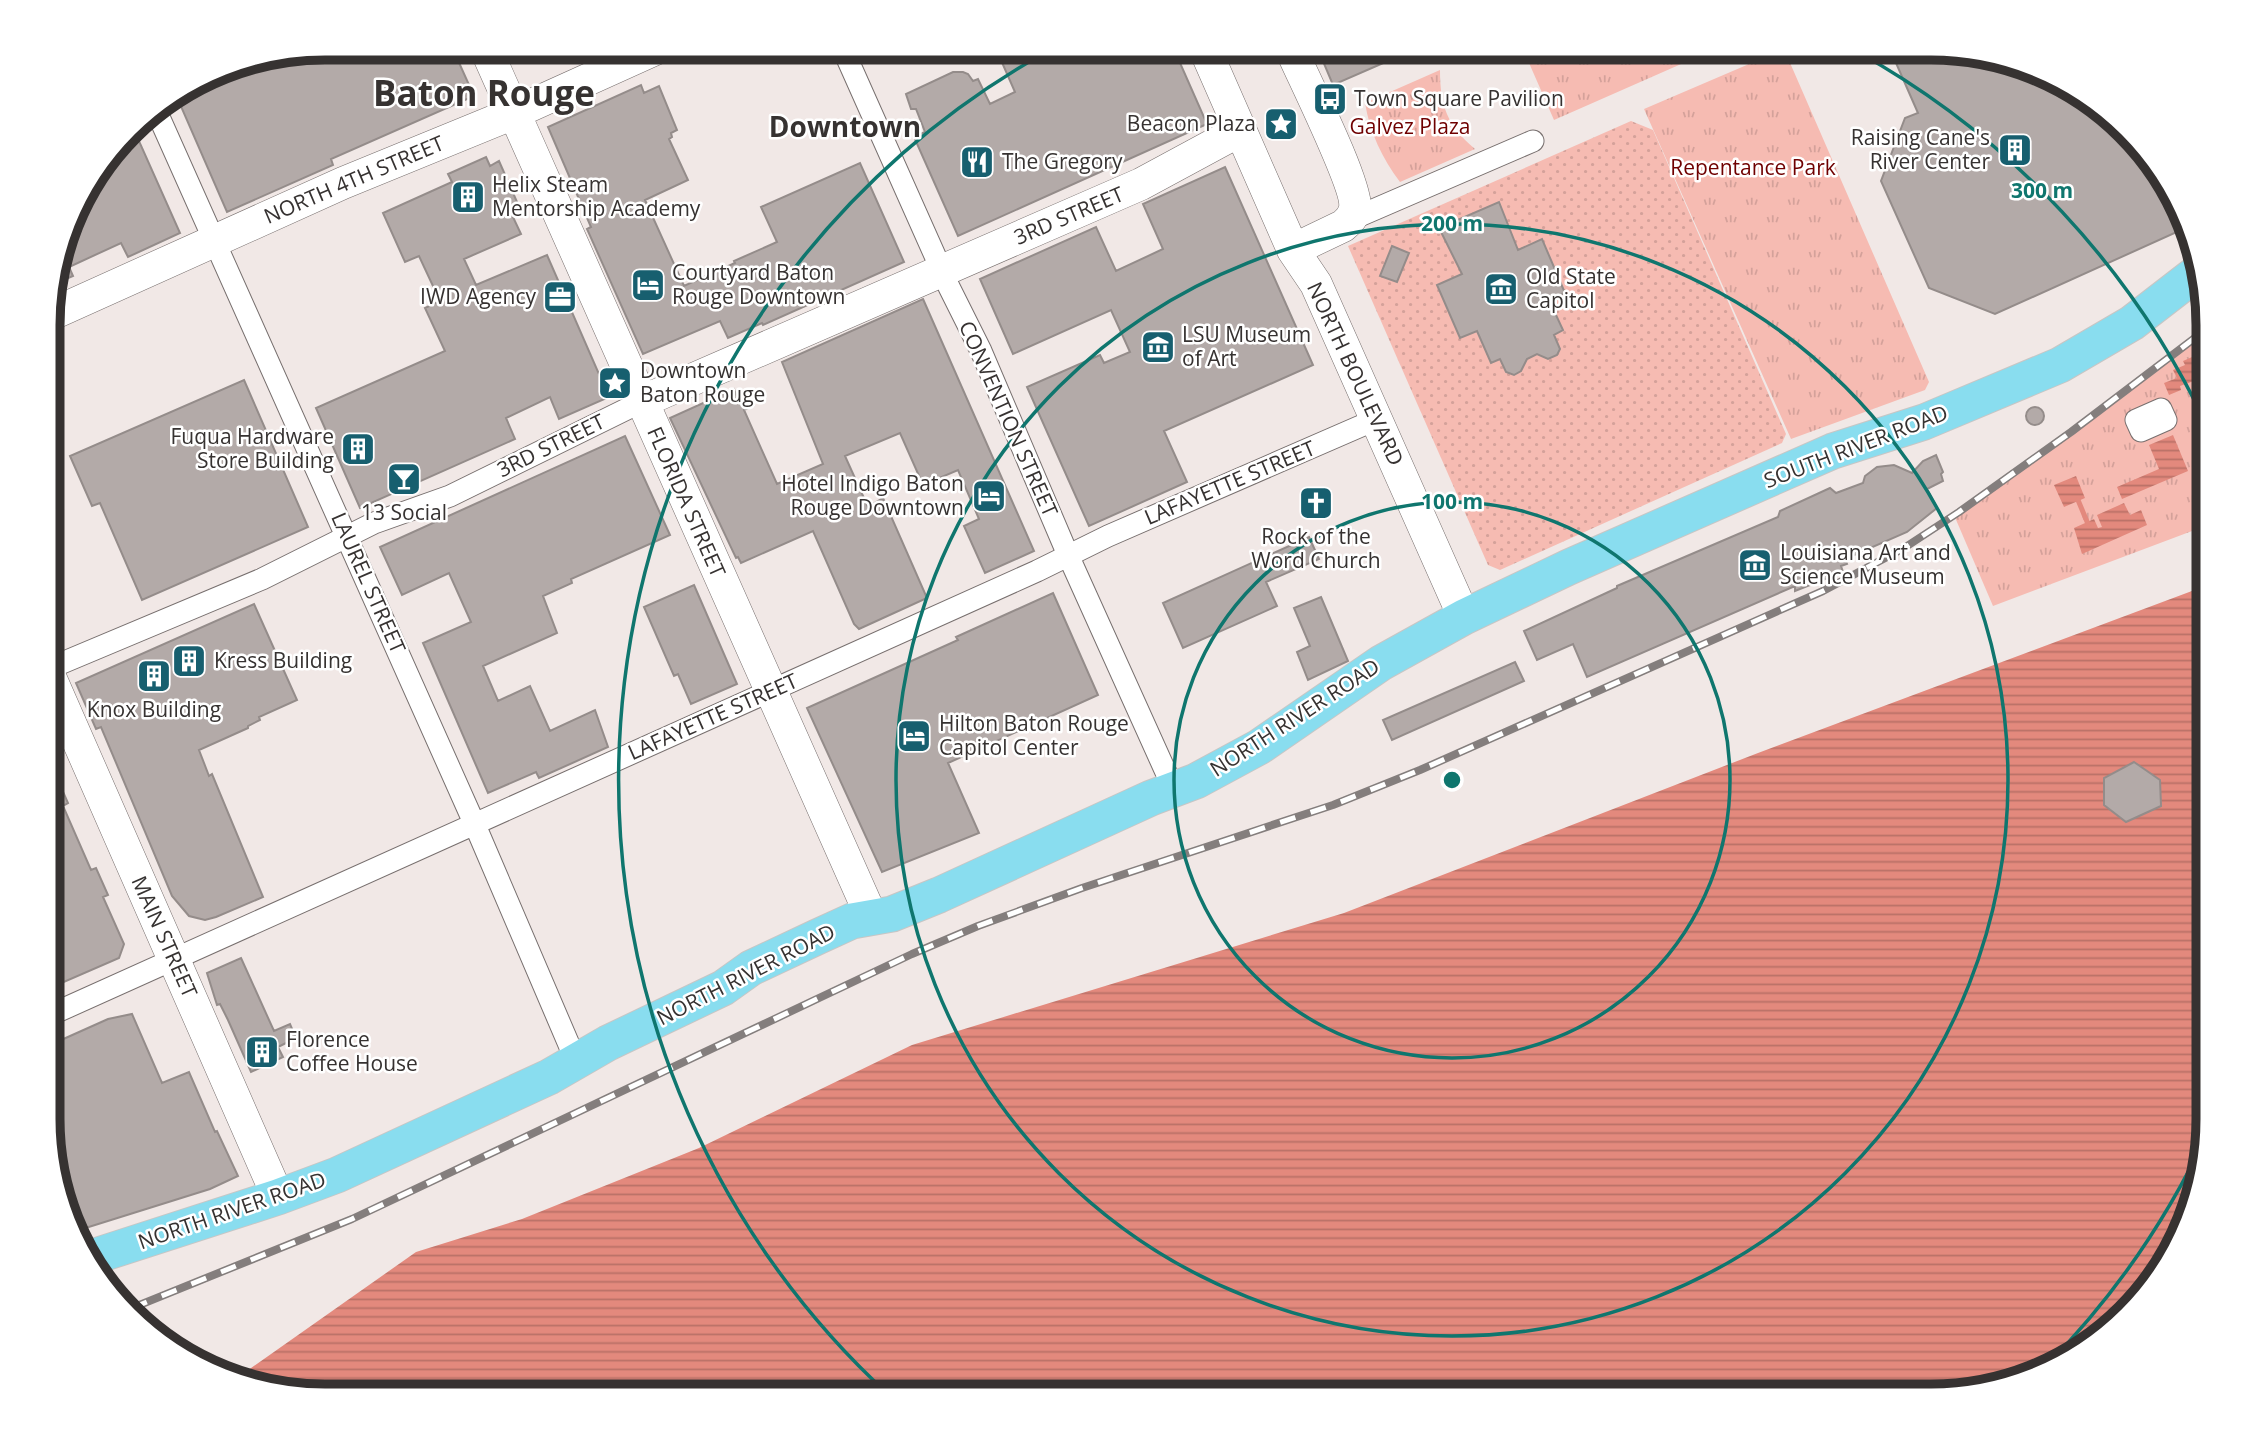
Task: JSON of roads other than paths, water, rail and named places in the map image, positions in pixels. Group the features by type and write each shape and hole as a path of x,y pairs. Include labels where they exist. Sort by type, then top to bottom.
{"main road":[{"name":"SOUTH RIVER ROAD","path":"1464,617 1569,567 1833,452 1924,422 2060,365 2132,323 2192,277"},
{"name":"NORTH RIVER ROAD","path":"98,1255 278,1197 337,1175 549,1077 608,1043 723,988 751,968 852,921 892,914 959,887 1174,790 1249,752 1381,663 1464,617"}],"street":[{"name":"FLORIDA STREET","path":"491,60 872,918"},
{"name":"NORTH 4TH STREET","path":"60,310 343,183 514,113 631,60"},
{"name":"CONVENTION STREET","path":"848,60 942,271 981,351 1068,555 1174,790"},
{"name":"NORTH BOULEVARD","path":"1210,60 1293,250 1316,284 1464,617"},
{"path":"1296,60 1353,192 1355,207 1350,220"},
{"name":"LAUREL STREET","path":"159,117 475,825 576,1061"},
{"name":"3RD STREET","path":"60,664 262,579 374,523 450,496 641,402 1142,184 1241,130"},
{"path":"1293,250 1336,230 1350,220 1533,141"},
{"name":"LAFAYETTE STREET","path":"60,1010 1068,555 1377,419"},
{"name":"MAIN STREET","path":"60,700 278,1197"}],"waterway":[{"path":"2078,500 2088,524"}],"railway":[{"path":"137,1306 352,1219 912,954 978,926 1082,888 1333,805 1420,770 1823,591 1904,548 1959,512 2071,432 2196,337"}],"place":[{"name":"Town Square Pavilion","path":"1330,99"},
{"name":"Beacon Plaza","path":"1281,124"},
{"name":"Raising Cane's River Center","path":"2015,150"},
{"name":"The Gregory","path":"977,162"},
{"name":"Helix Steam Mentorship Academy","path":"468,197"},
{"name":"Courtyard Baton Rouge Downtown","path":"648,285"},
{"name":"Old State Capitol","path":"1501,289"},
{"name":"IWD Agency","path":"560,297"},
{"name":"LSU Museum of Art","path":"1158,347"},
{"name":"Downtown Baton Rouge","path":"615,383"},
{"name":"Fuqua Hardware Store Building","path":"358,449"},
{"name":"13 Social","path":"404,479"},
{"name":"Hotel Indigo Baton Rouge Downtown","path":"989,496"},
{"name":"Rock of the Word Church","path":"1316,503"},
{"name":"Louisiana Art and Science Museum","path":"1755,565"},
{"name":"Kress Building","path":"189,661"},
{"name":"Knox Building","path":"154,676"},
{"name":"Hilton Baton Rouge Capitol Center","path":"914,736"},
{"name":"Florence Coffee House","path":"262,1052"}],"district":[{"name":"Baton Rouge","path":"484,94"},
{"name":"Downtown","path":"845,127"}],"park label":[{"name":"Galvez Plaza","path":"1410,127"},
{"name":"Repentance Park","path":"1753,168"}]}
